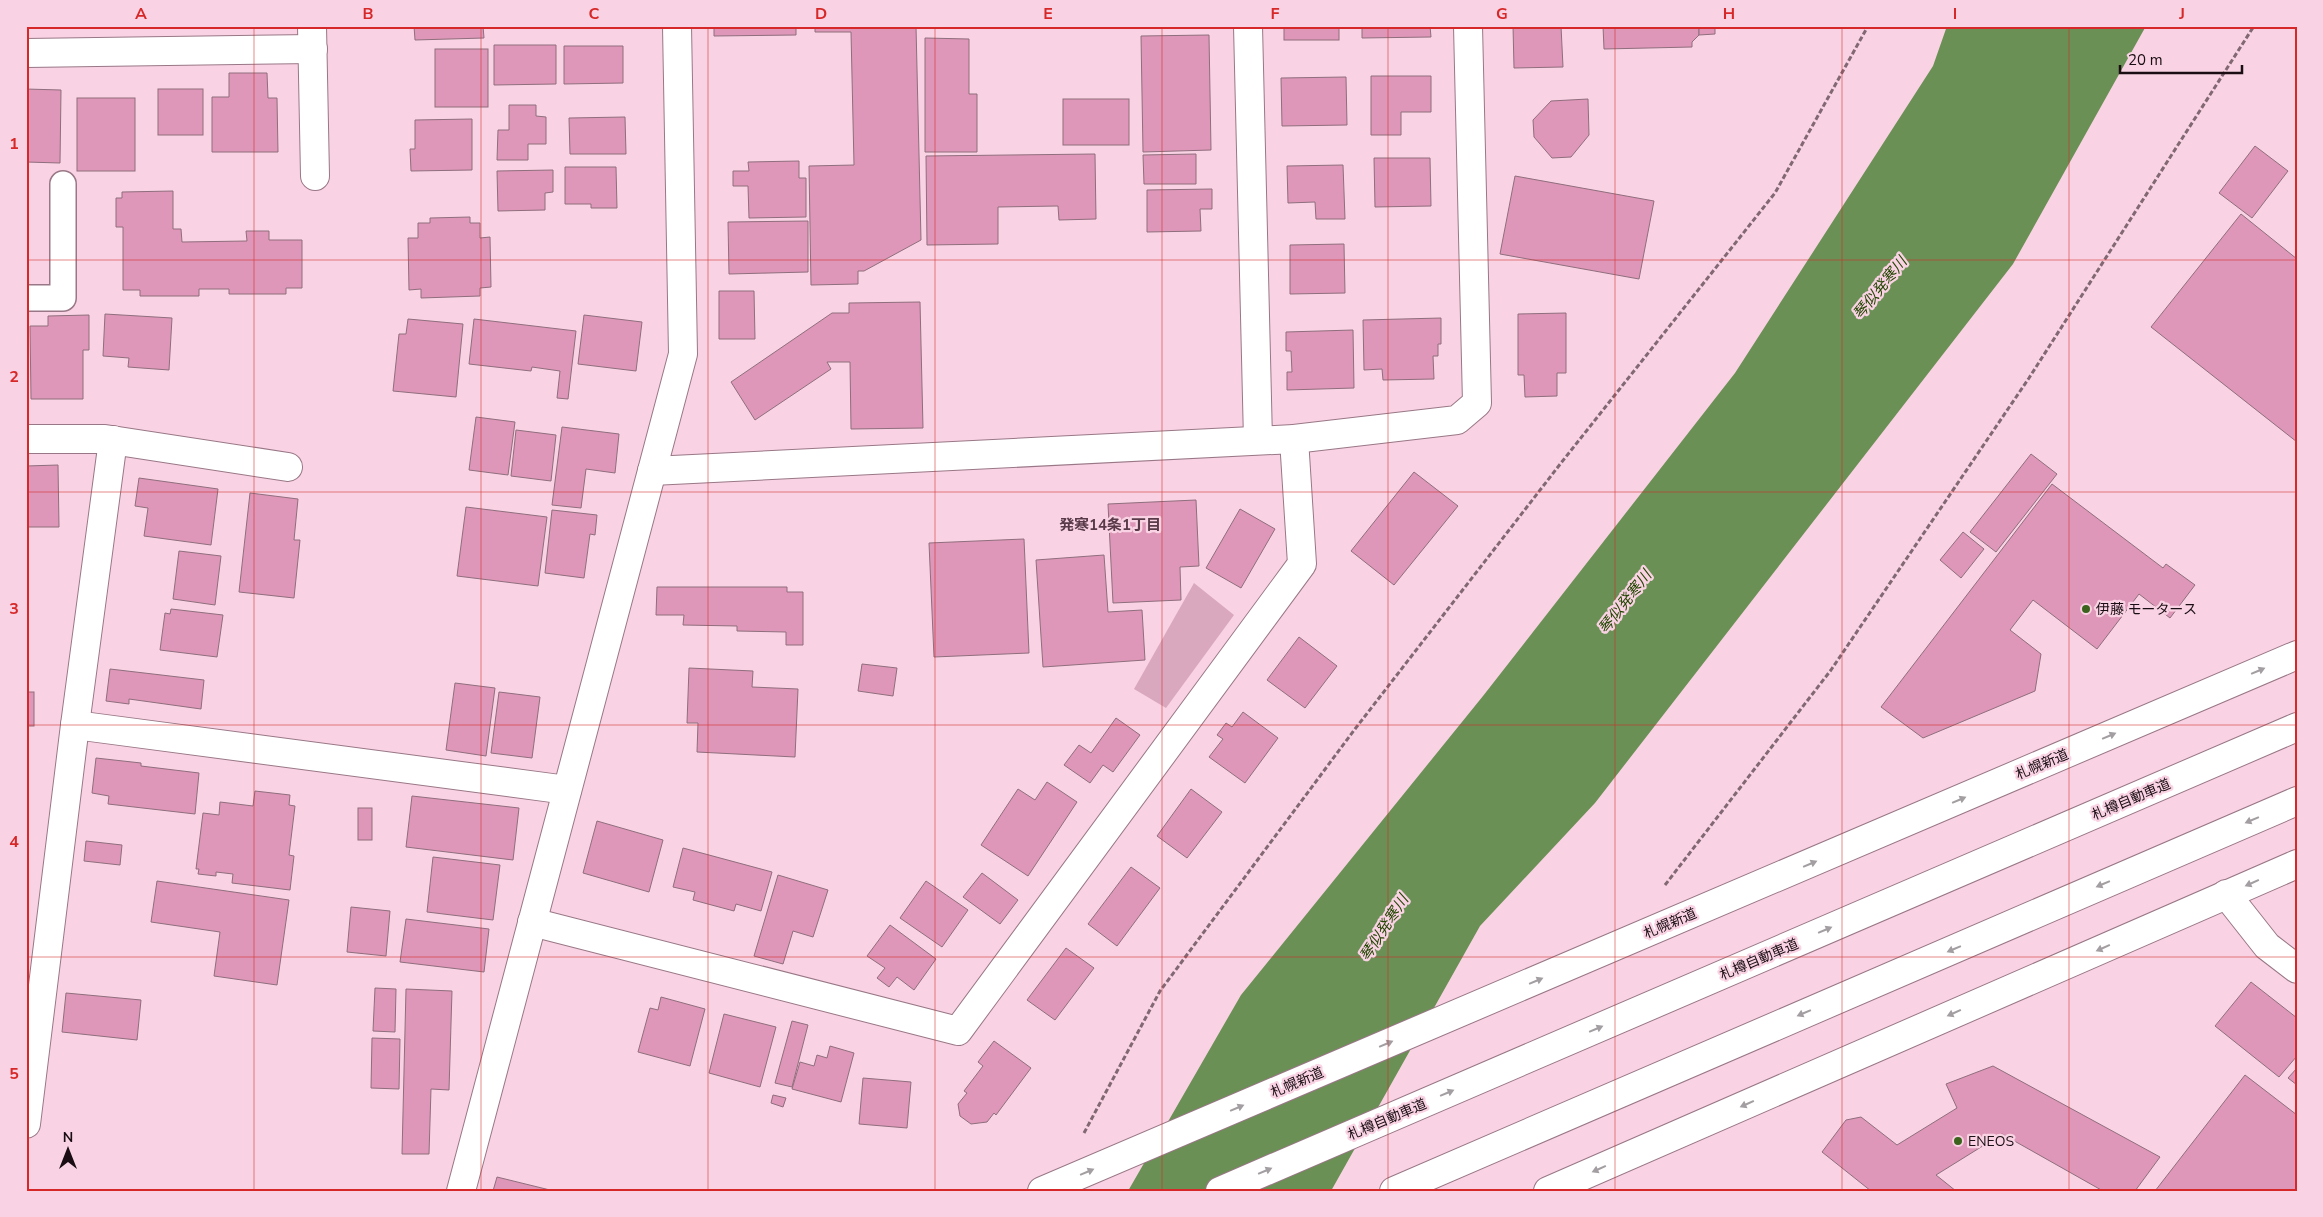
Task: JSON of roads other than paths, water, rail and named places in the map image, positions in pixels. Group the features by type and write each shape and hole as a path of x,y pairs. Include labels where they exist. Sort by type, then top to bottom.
{"main road":[{"path":"461,1191 682,354 676,26"},
{"path":"1248,26 1258,440"},
{"path":"652,471 1294,439 1457,420 1477,403 1468,26"},
{"path":"26,53 312,38 315,176"},
{"path":"26,439 113,440 288,467"},
{"path":"532,922 958,1032 1302,564 1294,439"},
{"path":"26,1124 75,725 113,440"},
{"name":"札幌新道","path":"1042,1191 2297,655"},
{"path":"75,725 567,790"},
{"name":"札樽自動車道","path":"1220,1191 2297,727"},
{"path":"1394,1191 2297,801"},
{"path":"1548,1191 2297,864"},
{"path":"2226,894 2267,946 2297,969"}],"lane":[{"path":"26,298 63,298 63,184"}],"water":[{"name":"琴似発寒川","path":"1947,26 2146,26 2013,264 1595,803 1480,926 1331,1191 1128,1191 1241,995 1483,696 1735,373 1933,66"}],"place":[{"name":"伊藤 モータース","path":"2086,609"},
{"name":"ENEOS","path":"1958,1141"}],"district":[{"name":"発寒14条1丁目","path":"1110,525"}]}
